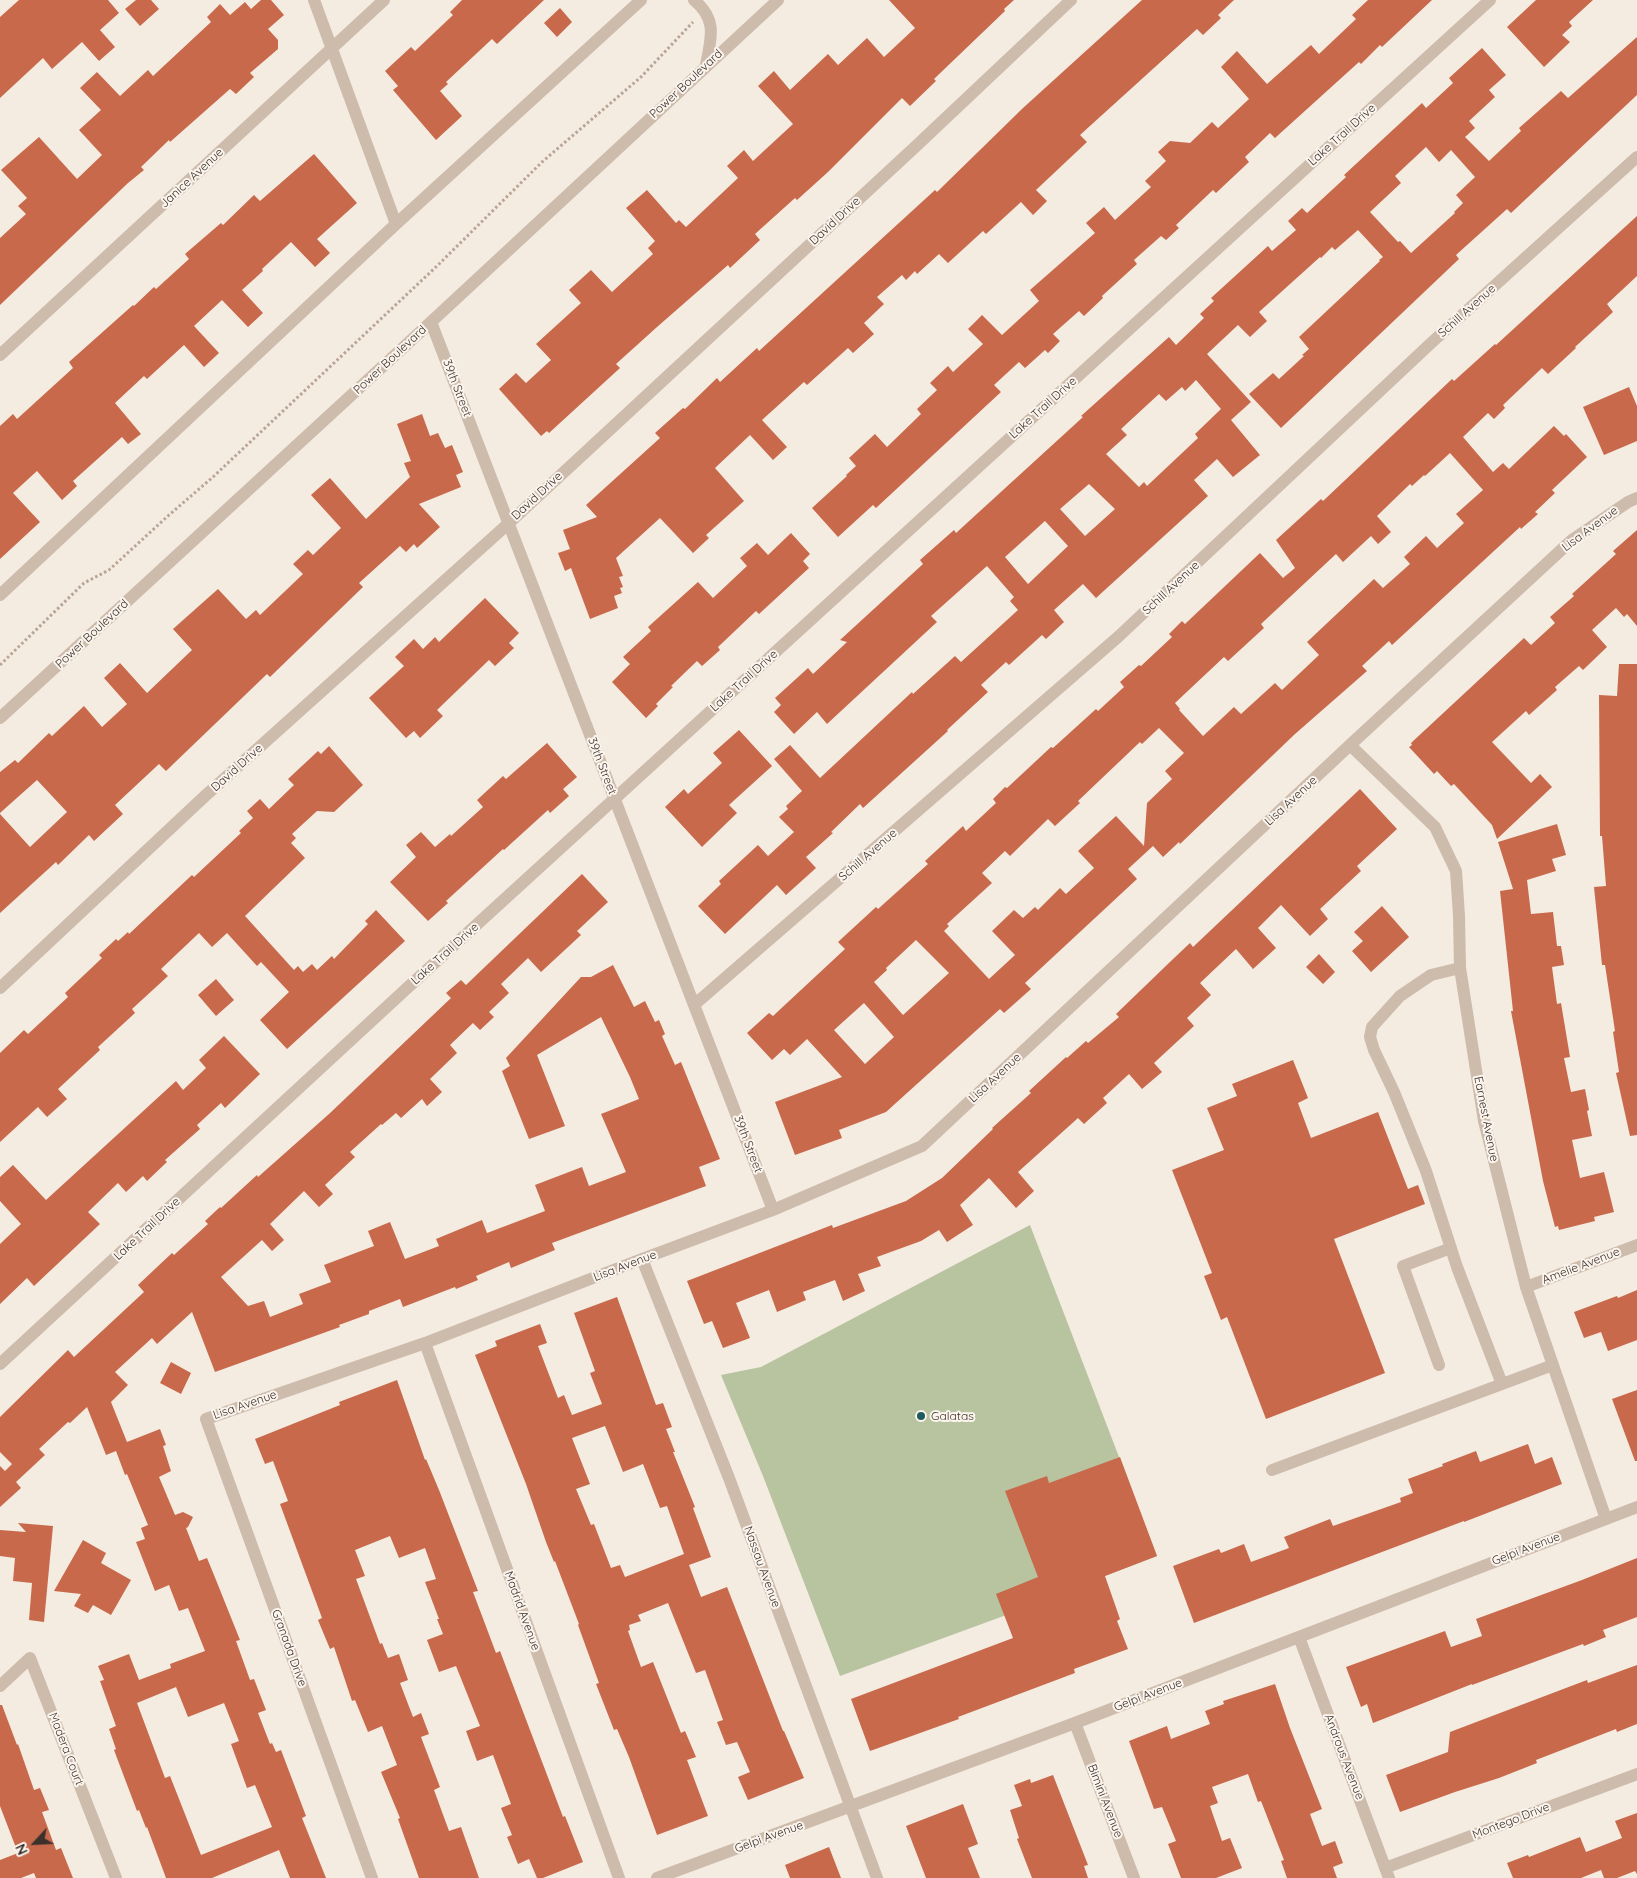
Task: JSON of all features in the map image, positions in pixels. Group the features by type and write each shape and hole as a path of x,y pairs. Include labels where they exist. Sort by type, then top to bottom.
{"street":[{"path":"314,0 396,224"},
{"name":"Janice Avenue","path":"0,356 384,0"},
{"path":"0,595 396,224 641,0"},
{"path":"694,0 710,19 712,32 706,65"},
{"name":"Power Boulevard","path":"0,718 778,0"},
{"name":"David Drive","path":"0,988 206,796 509,522 914,148 1071,0"},
{"name":"Lake Trail Drive","path":"0,1364 1490,0"},
{"name":"Schill Avenue","path":"694,1006 1118,638 1430,344 1637,157"},
{"name":"39th Street","path":"431,322 773,1210"},
{"name":"Lisa Avenue","path":"206,1419 425,1343 773,1210 922,1146 1572,540 1628,502 1637,498"},
{"path":"0,704 16,704"},
{"name":"Earnest Avenue","path":"1350,746 1435,827 1456,871 1460,916 1460,968 1484,1121 1526,1287 1606,1519"},
{"path":"1460,968 1431,975 1400,996 1372,1027 1370,1037 1426,1171 1451,1248 1502,1384"},
{"name":"Amelie Avenue","path":"1526,1287 1637,1245"},
{"path":"1440,1365 1403,1266 1451,1248"},
{"name":"Nassau Avenue","path":"642,1259 729,1478 877,1878"},
{"name":"Madrid Avenue","path":"425,1343 619,1878"},
{"path":"1272,1470 1553,1365"},
{"name":"Granada Drive","path":"206,1419 372,1878"},
{"name":"Gelpi Avenue","path":"657,1878 1075,1723 1637,1507"},
{"name":"Androus Avenue","path":"1299,1637 1387,1873"},
{"name":"Madera Court","path":"0,1686 30,1658 116,1878"},
{"name":"Bimini Avenue","path":"1075,1723 1134,1878"},
{"name":"Montego Drive","path":"1387,1873 1637,1774"}],"path":[{"path":"0,665 84,584 109,570 213,477 437,266 542,162 634,83 690,25 706,12"}],"green space":[{"name":"Galatas","path":"1030,1225 1157,1556 1058,1594 1058,1596 840,1676 763,1476 721,1375 761,1367"}],"building":[{"path":"19,0 108,0 119,13 100,30 115,47 99,61 82,42 52,69 43,58 0,98 0,17"},
{"path":"136,0 151,0 159,9 140,26 125,9"},
{"path":"261,0 271,0 284,15 268,29 278,40 278,49 250,73 254,77 236,94 230,89 170,142 169,140 141,167 144,170 0,305 0,238 26,214 18,206 27,198 1,170 39,137 77,179 102,155 79,130 101,110 80,88 97,72 120,96 148,70 153,76 211,22 207,17 220,4 230,15 245,2 251,9"},
{"path":"462,0 544,0 497,44 492,39 446,82 448,84 440,91 462,116 436,140 393,90 398,86 385,71 411,47 415,51 453,15 450,12"},
{"path":"889,0 1014,0 1004,9 1005,11 934,79 936,81 910,106 902,98 828,172 797,200 795,198 755,234 760,240 730,268 728,265 657,327 616,364 620,368 549,433 547,431 541,436 499,389 516,373 526,383 551,360 536,344 581,303 569,290 591,270 612,292 653,254 648,248 655,241 626,208 647,190 676,223 679,220 686,227 738,178 727,166 744,150 753,161 793,124 758,86 774,71 790,90 828,54 838,65 867,38 884,57 915,28"},
{"path":"1142,0 1234,0 1218,15 1221,18 1203,35 1197,29 1080,135 1087,142 1036,190 1047,201 1033,215 1021,202 986,234 983,231 948,263 939,254 917,274 915,271 906,280 902,275 877,297 884,304 864,323 874,334 853,353 848,348 807,385 804,382 762,420 787,447 773,460 750,435 715,468 744,501 706,535 709,538 693,553 660,518 616,558 623,576 619,577 623,587 620,588 622,593 614,596 618,608 590,619 571,568 565,571 558,553 570,549 563,530 597,517 586,505 660,438 655,433 683,408 685,409 717,378 720,382 757,348 759,351 935,190 937,192 1023,108"},
{"path":"1368,0 1432,0 1382,47 1380,45 1361,64 1359,62 1275,138 1270,133 1245,157 1249,162 1216,193 1213,190 1176,225 1179,228 1166,240 1161,236 1134,260 1137,264 1102,296 1103,298 1084,316 1079,311 1053,334 1060,341 1048,353 1045,350 1025,368 1019,362 994,385 1001,392 876,508 873,505 838,537 812,508 856,466 849,458 875,434 887,447 921,414 917,409 937,390 930,383 948,366 953,372 983,344 968,329 982,315 1002,335 1039,301 1030,290 1095,233 1086,223 1104,207 1115,220 1151,187 1145,181 1166,161 1158,152 1170,141 1190,143 1212,122 1218,128 1249,99 1221,67 1237,51 1267,84 1311,45 1319,54 1356,19 1352,15"},
{"path":"1536,0 1593,0 1569,22 1572,26 1562,35 1570,42 1544,67 1507,27"},
{"path":"560,8 572,22 557,37 544,23"},
{"path":"1637,37 1637,95 1511,213 1507,209 1456,255 1459,259 1281,428 1249,394 1273,373 1279,379 1304,356 1302,355 1309,349 1299,337 1383,257 1358,230 1335,250 1332,247 1259,312 1267,321 1250,337 1238,325 1207,354 1251,402 1231,420 1260,455 1233,477 1217,459 1194,480 1208,496 1096,598 1083,584 1054,610 1064,622 1046,639 1042,635 1009,665 1006,662 981,685 988,692 948,731 863,808 860,804 831,832 833,833 806,857 816,868 786,895 777,885 725,934 698,906 721,884 719,881 758,845 768,856 794,832 779,817 788,809 786,806 802,791 774,759 790,745 820,778 912,692 913,694 955,656 961,662 1018,610 1010,601 1014,597 987,566 931,616 937,622 827,724 817,712 794,734 774,712 781,705 775,698 808,668 813,674 847,642 840,640 923,564 920,560 954,530 956,533 1169,337 1176,345 1204,318 1200,314 1214,301 1211,298 1268,246 1272,251 1296,230 1288,221 1302,208 1307,213 1346,177 1344,175 1422,103 1426,108 1453,83 1449,78 1482,48 1506,75 1489,90 1495,97 1469,121 1475,128 1465,137 1489,161 1521,131 1519,128 1561,91 1568,98","holes":["1426,147 1439,162 1451,150 1475,177 1456,195 1463,203 1455,213 1411,253 1370,212 1401,183 1395,176","1196,380 1221,409 1195,434 1198,438 1147,486 1144,482 1139,487 1106,454 1127,435 1121,429 1159,394 1166,401 1182,387 1185,391","1089,484 1115,509 1085,536 1060,509","1045,521 1068,546 1028,584 1005,557"]},
{"path":"314,154 357,203 317,239 330,253 315,267 291,242 242,290 263,313 248,327 222,300 194,326 219,353 204,367 184,345 147,379 144,376 115,403 141,434 128,444 122,437 73,481 77,486 62,500 37,471 13,493 40,522 0,559 0,426 13,414 17,419 73,368 69,362 133,305 154,287 156,289 189,259 185,254 221,223 223,225 254,195 260,201"},
{"path":"1637,216 1637,276 1607,304 1613,312 1548,374 1542,368 1503,405 1505,408 1494,419 1488,413 1463,437 1493,472 1503,463 1509,469 1554,426 1564,436 1566,434 1587,457 1552,490 1555,493 1535,512 1538,514 1521,529 1520,527 1392,645 1389,641 1362,666 1367,671 1295,734 1180,844 1179,842 1163,857 1153,846 1128,869 1137,879 1025,983 1031,989 1004,1013 1000,1009 886,1112 839,1130 842,1138 795,1155 775,1102 842,1077 807,1039 790,1055 784,1049 772,1060 747,1033 769,1013 773,1016 845,949 838,942 876,907 878,909 928,864 925,861 963,826 966,831 996,803 993,799 1005,787 1007,788 1096,709 1098,711 1124,687 1120,682 1139,665 1141,666 1172,637 1169,634 1182,621 1185,624 1260,553 1283,578 1295,568 1276,540 1321,499 1323,501 1452,379 1454,381","holes":["1450,453 1483,490 1456,514 1464,523 1437,548 1426,536 1404,557 1410,564 1383,588 1374,579 1307,642 1319,655 1282,690 1275,683 1241,714 1234,707 1203,736 1175,703 1224,657 1228,661 1264,628 1261,624 1336,554 1343,562 1371,536 1378,544 1391,532 1377,516 1410,484 1412,486","1159,728 1184,753 1165,771 1172,779 1147,803 1144,846 1116,816 1078,851 1094,868 1066,894 1060,888 1038,910 1035,907 1023,918 1014,910 992,931 1015,955 989,979 944,931 949,926 947,924 992,883 982,873 1005,851 1010,856 1048,819 1055,826 1080,803 1078,801 1140,742 1142,744","916,940 949,973 903,1015 874,982 887,970 886,968","864,1003 894,1037 865,1064 834,1030"]},
{"path":"1629,387 1637,406 1637,441 1604,455 1583,407"},
{"path":"422,414 430,436 438,433 445,448 452,445 463,472 456,475 461,487 419,504 440,527 417,548 414,544 406,552 400,546 359,583 363,587 270,677 267,674 166,771 159,764 115,805 123,814 94,841 89,835 58,865 56,862 0,913 0,814 30,847 67,812 37,780 0,813 0,772 15,760 18,763 49,733 52,736 84,706 102,727 127,704 104,678 120,663 147,693 192,650 173,629 218,589 246,619 256,610 260,615 303,574 293,564 308,550 313,555 341,528 311,495 330,478 366,519 410,477 404,463 411,461 397,424"},
{"path":"1637,530 1637,626 1627,614 1624,617 1616,608 1592,630 1607,647 1583,670 1579,666 1555,687 1557,690 1529,715 1526,711 1492,742 1531,783 1540,774 1552,787 1497,839 1492,825 1454,784 1451,786 1437,771 1434,774 1409,747 1412,745 1411,743 1524,638 1531,645 1555,623 1550,617 1616,554 1613,551"},
{"path":"791,533 810,554 803,561 809,568 759,614 756,611 718,647 720,650 702,666 697,661 671,686 673,687 656,704 658,706 646,718 612,682 630,664 623,657 651,631 648,627 698,582 713,598 747,566 740,558 757,543 768,555"},
{"path":"485,598 519,633 509,643 514,648 495,666 489,660 437,710 443,716 420,738 414,731 406,738 369,698 404,666 395,657 414,639 423,649 435,637 439,642"},
{"path":"1619,664 1637,664 1637,1135 1630,1136 1616,1073 1619,1072 1613,1032 1615,1031 1605,965 1602,965 1594,887 1606,886 1602,836 1600,836 1599,695 1617,696"},
{"path":"739,730 772,766 729,805 737,813 702,847 665,807 684,789 688,794 722,763 713,753"},
{"path":"547,743 577,777 563,789 569,796 550,813 548,810 503,849 446,901 448,903 428,921 390,882 416,857 406,845 421,832 435,847 450,834 451,836 483,807 477,800 503,776 506,779"},
{"path":"329,746 363,785 334,812 317,811 292,834 296,838 291,843 305,858 245,916 294,970 298,966 303,972 312,964 317,970 332,956 334,959 368,924 365,921 376,910 405,941 287,1049 260,1020 289,992 261,962 257,966 227,933 212,947 199,933 161,969 168,976 132,1009 135,1013 98,1047 100,1050 58,1089 67,1099 47,1117 38,1107 0,1142 0,1053 24,1030 28,1034 68,997 65,993 102,958 99,955 116,939 118,941 128,932 129,934 192,875 194,877 241,833 239,831 253,818 247,811 260,799 269,809 294,785 288,779 318,751 321,754"},
{"path":"1360,789 1397,829 1357,866 1361,871 1320,909 1328,919 1310,936 1281,905 1258,928 1276,948 1253,969 1236,949 1200,983 1211,995 1187,1018 1194,1026 1154,1063 1162,1072 1142,1089 1129,1074 1103,1098 1107,1103 1084,1124 1078,1118 1018,1172 1034,1191 1016,1208 989,1178 960,1205 973,1225 947,1242 939,1230 921,1241 877,1257 881,1266 858,1274 865,1291 843,1301 835,1280 803,1292 806,1300 777,1312 769,1290 736,1303 750,1338 723,1348 712,1321 704,1324 687,1281 832,1225 833,1228 906,1201 942,1178 992,1128 1031,1093 1029,1091 1066,1057 1086,1041 1088,1043 1119,1017 1116,1014 1190,943 1193,947"},
{"path":"1557,824 1566,855 1552,859 1556,871 1527,880 1531,914 1553,912 1557,946 1561,946 1564,965 1552,967 1557,1004 1561,1003 1570,1057 1564,1058 1571,1092 1585,1089 1592,1136 1572,1140 1580,1178 1604,1172 1614,1212 1594,1217 1595,1221 1559,1230 1558,1226 1555,1227 1543,1181 1511,1011 1513,1011 1500,891 1513,889 1498,842"},
{"path":"582,874 608,902 577,931 581,935 541,972 528,958 501,984 509,993 489,1012 494,1017 480,1030 473,1023 450,1045 457,1053 430,1079 442,1092 427,1106 422,1099 401,1118 396,1113 381,1124 350,1152 355,1157 325,1185 333,1194 319,1207 304,1191 270,1224 284,1240 272,1251 262,1240 221,1277 248,1306 264,1301 270,1317 303,1304 299,1294 331,1282 324,1265 374,1246 368,1231 390,1222 405,1259 439,1246 436,1239 482,1220 487,1233 545,1211 535,1185 582,1167 589,1186 626,1172 601,1114 639,1099 601,1017 537,1055 565,1126 529,1139 502,1071 510,1066 506,1058 581,977 591,977 613,965 634,1007 645,1001 655,1022 659,1020 665,1034 662,1036 675,1065 681,1062 720,1159 699,1167 706,1186 552,1243 555,1250 511,1268 509,1262 476,1276 478,1280 456,1289 455,1287 403,1307 400,1299 369,1311 369,1314 339,1325 340,1327 215,1372 192,1312 157,1344 152,1338 115,1372 128,1385 111,1402 127,1442 160,1429 166,1445 163,1446 171,1471 159,1477 175,1515 183,1512 193,1517 186,1528 199,1561 207,1558 240,1640 236,1641 250,1680 254,1679 266,1710 258,1713 270,1744 272,1743 276,1752 281,1750 306,1816 302,1818 326,1878 290,1878 279,1850 212,1878 166,1878 147,1827 139,1810 137,1811 114,1750 116,1749 109,1729 116,1726 100,1681 104,1680 98,1666 129,1654 139,1680 171,1668 170,1664 205,1651 188,1608 179,1611 169,1585 155,1591 136,1542 145,1539 141,1528 148,1525 116,1451 106,1455 87,1407 39,1449 45,1455 16,1482 21,1488 0,1507 0,1466 5,1471 12,1464 0,1452 0,1417 68,1350 74,1357 144,1292 138,1285 172,1253 174,1255 208,1224 205,1221 220,1207 257,1175 258,1177 329,1114 451,998 446,993 461,980 466,985","holes":["176,1687 188,1717 224,1703 239,1741 231,1744 247,1788 255,1785 272,1827 201,1855 170,1776 165,1778 137,1703"]},
{"path":"1382,906 1409,937 1371,972 1352,951 1363,941 1354,932"},
{"path":"1319,954 1335,972 1323,984 1306,967"},
{"path":"216,979 234,1000 216,1016 198,995"},
{"path":"224,1036 260,1074 225,1108 221,1103 197,1125 200,1129 165,1160 167,1162 147,1181 143,1176 126,1192 118,1183 88,1212 100,1224 34,1286 27,1278 0,1304 0,1244 21,1224 0,1201 0,1177 13,1165 46,1200 176,1081 183,1090 206,1068 199,1060"},
{"path":"1293,1060 1308,1098 1298,1103 1311,1138 1378,1112 1408,1189 1418,1185 1425,1204 1334,1239 1385,1373 1266,1419 1227,1317 1221,1320 1204,1276 1212,1273 1172,1170 1224,1150 1207,1108 1237,1096 1232,1084"},
{"path":"1637,1290 1637,1340 1608,1351 1601,1332 1584,1338 1574,1312"},
{"path":"617,1297 656,1405 663,1403 672,1427 666,1429 711,1557 689,1565 701,1597 727,1587 783,1731 804,1778 748,1800 738,1777 750,1772 737,1742 726,1745 717,1722 723,1720 705,1670 696,1673 668,1603 638,1615 641,1621 629,1625 630,1630 628,1631 641,1667 653,1662 681,1733 685,1731 696,1757 687,1760 708,1816 657,1835 629,1757 617,1729 614,1730 596,1684 599,1683 579,1624 475,1355 497,1346 495,1341 540,1324 547,1343 538,1346 558,1398 564,1395 572,1415 602,1404 590,1373 595,1371 574,1313","holes":["605,1426 623,1472 643,1464 660,1508 667,1506 684,1554 625,1577 620,1565 611,1568 594,1524 591,1525 576,1489 590,1484 572,1438"]},
{"path":"171,1362 191,1373 181,1394 160,1383"},
{"path":"397,1380 425,1460 439,1490 478,1591 473,1592 496,1653 500,1651 563,1817 565,1816 583,1862 543,1878 537,1878 529,1859 518,1864 507,1837 512,1835 501,1808 511,1804 493,1755 477,1761 466,1731 480,1726 456,1666 439,1672 427,1640 443,1634 425,1582 436,1579 425,1548 399,1558 390,1536 355,1550 365,1576 356,1579 380,1644 382,1643 388,1658 399,1654 408,1680 400,1683 413,1717 421,1713 429,1734 421,1737 440,1787 434,1790 449,1831 461,1827 479,1878 419,1878 398,1819 400,1818 381,1772 397,1765 382,1726 368,1732 355,1700 352,1701 334,1647 330,1649 318,1620 322,1618 280,1504 288,1501 273,1461 265,1464 255,1439 340,1405 339,1402"},
{"path":"1637,1390 1637,1461 1635,1461 1612,1399"},
{"path":"1528,1444 1535,1464 1552,1457 1562,1484 1194,1623 1173,1566 1219,1549 1221,1553 1244,1544 1251,1562 1289,1548 1284,1537 1330,1519 1333,1526 1401,1502 1400,1498 1413,1493 1408,1479 1443,1466 1442,1464 1476,1451 1480,1462"},
{"path":"1120,1457 1157,1556 1105,1576 1120,1619 1117,1621 1128,1649 1074,1669 1075,1673 958,1717 959,1719 870,1751 851,1699 1013,1638 996,1594 1038,1577 1005,1491 1047,1476 1049,1483"},
{"path":"18,1523 53,1526 44,1622 29,1620 32,1583 13,1581 15,1558 0,1556 0,1530 26,1532"},
{"path":"83,1540 106,1553 101,1563 131,1580 111,1615 93,1605 88,1613 74,1606 81,1594 54,1591"},
{"path":"1637,1558 1637,1617 1603,1630 1606,1637 1472,1684 1373,1723 1367,1704 1361,1707 1346,1667 1445,1631 1451,1647 1482,1636 1476,1619"},
{"path":"1637,1665 1637,1724 1617,1732 1616,1729 1536,1760 1537,1763 1499,1778 1400,1812 1386,1775 1448,1752 1450,1732 1587,1680 1588,1683"},
{"path":"1275,1684 1322,1809 1310,1814 1322,1846 1335,1841 1343,1863 1333,1867 1337,1878 1287,1878 1281,1861 1284,1860 1261,1801 1258,1802 1248,1774 1212,1787 1218,1803 1210,1806 1222,1841 1230,1838 1242,1868 1216,1878 1181,1878 1168,1844 1176,1841 1162,1807 1154,1809 1129,1741 1167,1726 1171,1739 1210,1724 1205,1711 1224,1704 1223,1701"},
{"path":"0,1705 2,1705 18,1744 34,1790 40,1788 49,1810 42,1812 56,1850 61,1848 73,1878 36,1878 34,1873 21,1878 0,1878 0,1860 18,1853 0,1806"},
{"path":"1053,1775 1088,1865 1084,1866 1088,1878 1032,1878 1017,1839 1019,1838 1010,1810 1022,1806 1014,1785 1030,1779 1031,1783"},
{"path":"963,1804 978,1844 968,1848 980,1878 926,1878 906,1826"},
{"path":"1637,1813 1637,1874 1635,1871 1617,1878 1604,1878 1601,1870 1581,1878 1513,1878 1507,1863 1528,1855 1529,1857 1580,1837 1586,1852 1622,1838 1615,1821"},
{"path":"829,1847 841,1878 790,1878 785,1865"}],"place":[{"name":"Galatas","path":"921,1416"}]}
